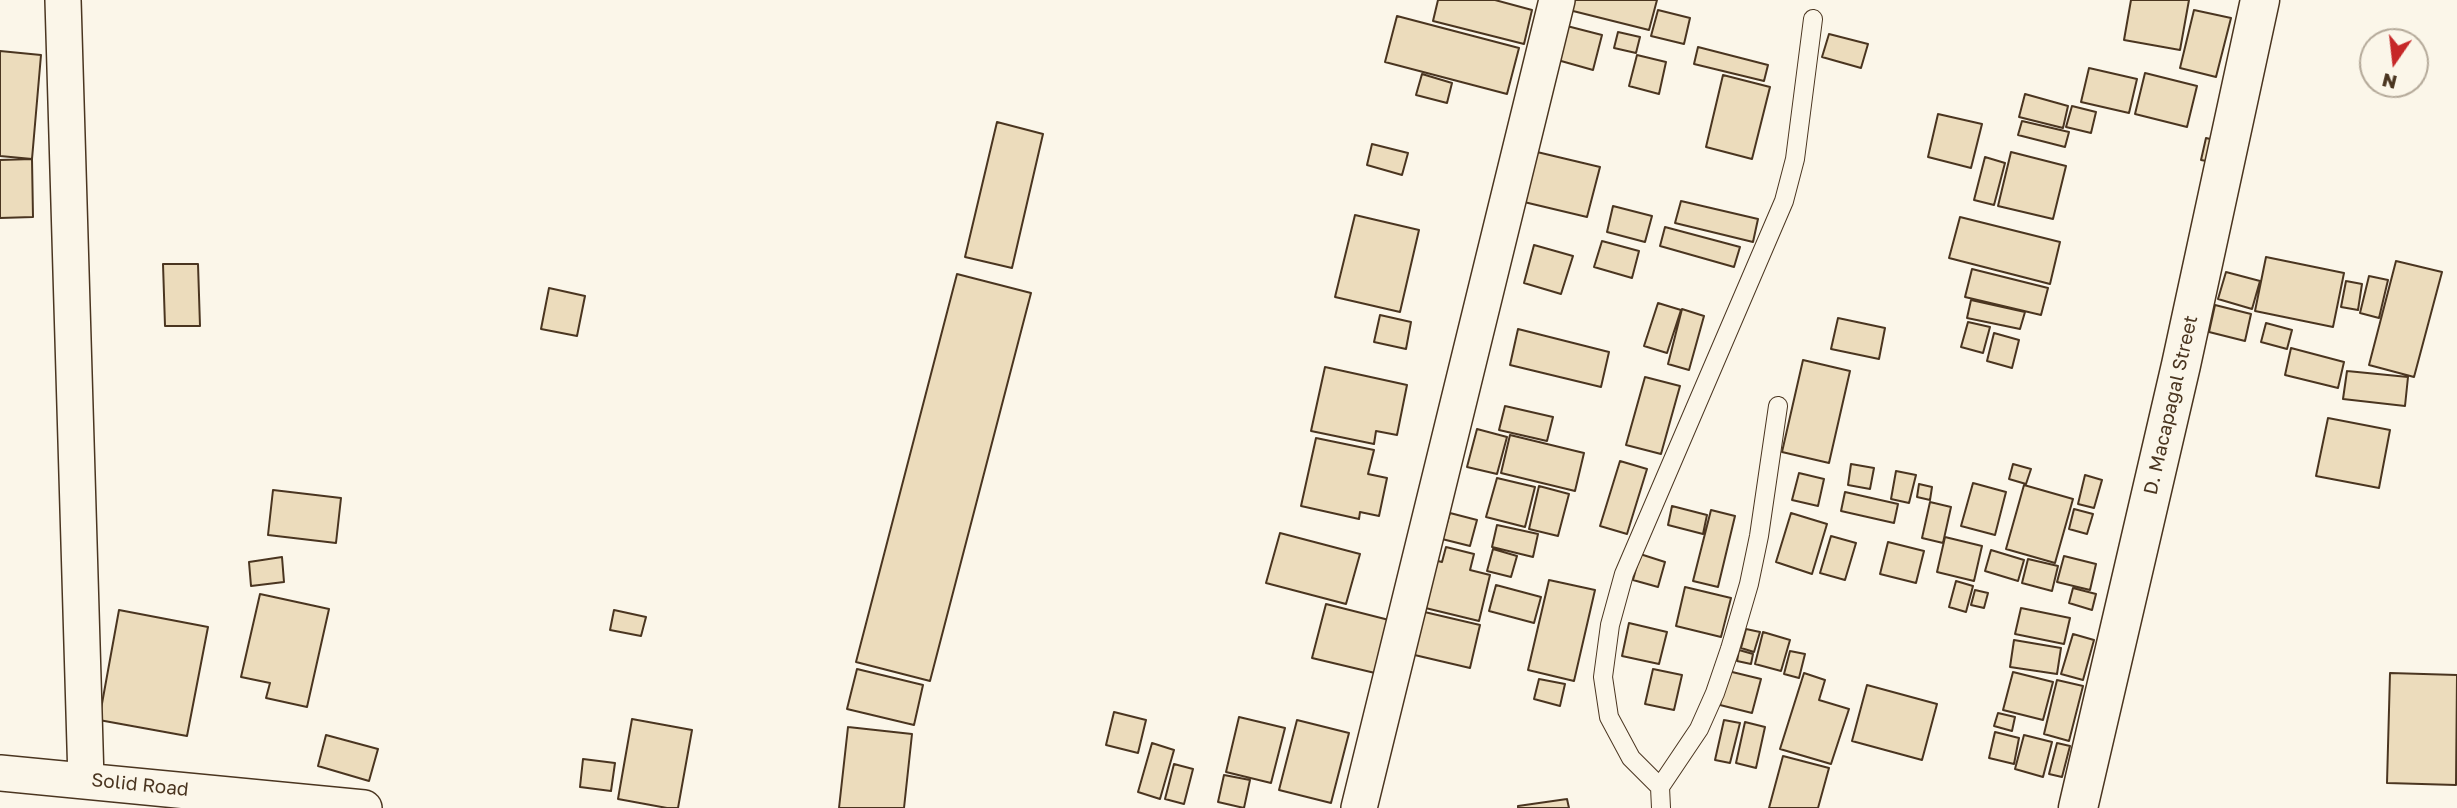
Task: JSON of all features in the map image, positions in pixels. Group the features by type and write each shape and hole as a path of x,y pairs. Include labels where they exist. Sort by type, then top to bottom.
{"street":[{"path":"63,0 86,779"},
{"path":"1359,808 1557,0"},
{"name":"D. Macapagal Street","path":"2078,808 2181,365 2260,0"},
{"name":"Solid Road","path":"0,773 86,779 364,808"}],"lane":[{"path":"1660,787 1631,758 1609,717 1603,677 1610,625 1624,574 1784,201 1795,159 1813,19"},
{"path":"1661,808 1660,787 1699,729 1715,693 1749,584 1759,536 1778,406"}],"building":[{"path":"1438,0 1495,0 1532,10 1524,44 1433,21"},
{"path":"1567,0 1657,0 1649,30 1565,9"},
{"path":"2131,0 2189,0 2180,50 2124,40"},
{"path":"1658,10 1690,18 1684,44 1651,36"},
{"path":"2194,10 2231,18 2216,77 2180,68"},
{"path":"1397,16 1519,48 1507,94 1385,62"},
{"path":"1563,25 1602,35 1593,70 1554,59"},
{"path":"1618,32 1640,37 1636,53 1614,48"},
{"path":"1829,34 1868,44 1861,68 1822,57"},
{"path":"1698,47 1768,65 1764,81 1694,64"},
{"path":"0,51 41,55 32,159 0,156"},
{"path":"1637,55 1666,62 1659,94 1629,86"},
{"path":"2089,68 2137,79 2129,113 2081,102"},
{"path":"2145,73 2197,86 2187,127 2135,114"},
{"path":"1422,74 1452,83 1447,103 1416,95"},
{"path":"1723,75 1770,87 1752,159 1706,147"},
{"path":"2025,94 2068,106 2063,128 2019,117"},
{"path":"2072,106 2096,112 2091,133 2066,127"},
{"path":"1938,114 1982,124 1971,168 1928,157"},
{"path":"2022,121 2069,132 2065,147 2018,135"},
{"path":"997,122 1043,134 1012,268 965,257"},
{"path":"2206,138 2227,143 2222,164 2201,160"},
{"path":"1372,144 1408,153 1402,175 1367,165"},
{"path":"1537,152 1600,167 1587,217 1524,202"},
{"path":"2011,152 2066,166 2053,219 1998,206"},
{"path":"1985,157 2005,163 1994,205 1974,200"},
{"path":"32,159 33,217 0,218 0,160"},
{"path":"1681,201 1758,219 1753,242 1675,223"},
{"path":"1613,206 1652,216 1645,242 1607,232"},
{"path":"1355,215 1419,230 1400,312 1335,297"},
{"path":"1960,217 2060,242 2050,284 1949,258"},
{"path":"1665,227 1740,247 1734,267 1660,246"},
{"path":"1602,241 1639,251 1632,278 1594,267"},
{"path":"1534,245 1573,256 1561,294 1524,283"},
{"path":"2266,257 2344,273 2333,327 2255,311"},
{"path":"2396,261 2442,272 2414,377 2369,365"},
{"path":"163,264 198,264 200,326 165,326"},
{"path":"1972,269 2048,288 2041,315 1965,297"},
{"path":"2226,272 2260,281 2252,309 2218,299"},
{"path":"957,274 1031,293 930,681 856,662"},
{"path":"2369,276 2388,280 2379,318 2360,313"},
{"path":"2346,281 2362,284 2358,310 2341,307"},
{"path":"549,288 585,296 577,336 541,329"},
{"path":"1971,300 2025,312 2020,329 1967,318"},
{"path":"1658,303 1681,310 1667,353 1644,346"},
{"path":"2215,305 2251,314 2245,341 2209,332"},
{"path":"1682,309 1704,316 1689,370 1668,364"},
{"path":"1380,315 1411,322 1406,349 1374,342"},
{"path":"1838,318 1885,328 1879,359 1831,349"},
{"path":"1968,322 1990,327 1983,353 1961,347"},
{"path":"2266,323 2292,330 2287,349 2261,342"},
{"path":"1518,329 1609,352 1601,387 1510,365"},
{"path":"1994,333 2019,340 2012,368 1987,361"},
{"path":"2291,348 2344,362 2338,388 2285,375"},
{"path":"1803,360 1850,371 1829,463 1782,452"},
{"path":"1325,367 1407,385 1397,435 1376,431 1374,444 1311,431"},
{"path":"2347,371 2408,377 2405,406 2343,399"},
{"path":"1645,377 1680,386 1661,454 1626,445"},
{"path":"1505,406 1553,417 1547,441 1499,430"},
{"path":"2328,418 2390,430 2379,488 2316,476"},
{"path":"1477,429 1507,437 1497,474 1467,467"},
{"path":"1510,435 1584,453 1575,491 1501,473"},
{"path":"1316,438 1374,450 1368,474 1387,478 1379,516 1360,512 1359,519 1301,506"},
{"path":"1620,461 1647,469 1627,534 1600,526"},
{"path":"1851,464 1874,468 1870,489 1848,485"},
{"path":"2013,464 2031,469 2026,484 2009,479"},
{"path":"1896,471 1916,475 1909,503 1891,499"},
{"path":"1799,473 1824,479 1818,506 1792,500"},
{"path":"2085,475 2102,480 2094,508 2078,504"},
{"path":"1497,478 1535,487 1525,527 1486,517"},
{"path":"1973,483 2006,492 1995,535 1961,526"},
{"path":"1919,484 1932,487 1930,500 1917,497"},
{"path":"2024,485 2073,499 2055,563 2006,549"},
{"path":"1539,486 1569,494 1558,536 1529,529"},
{"path":"273,490 341,498 336,543 268,535"},
{"path":"1845,492 1898,504 1894,523 1841,511"},
{"path":"1930,502 1951,507 1943,543 1922,538"},
{"path":"1672,506 1707,515 1703,534 1668,525"},
{"path":"2074,509 2093,514 2087,534 2069,529"},
{"path":"1711,510 1735,516 1718,587 1693,581"},
{"path":"1450,513 1477,520 1470,546 1442,539"},
{"path":"1791,513 1827,524 1812,574 1776,562"},
{"path":"1497,525 1538,534 1533,557 1492,547"},
{"path":"1280,533 1360,554 1346,604 1266,583"},
{"path":"1831,536 1856,543 1845,580 1820,573"},
{"path":"1945,537 1982,546 1974,581 1937,572"},
{"path":"1888,542 1924,551 1916,583 1880,574"},
{"path":"1446,547 1474,554 1470,570 1490,575 1479,621 1409,604 1421,557 1442,562"},
{"path":"1493,549 1517,556 1511,577 1487,571"},
{"path":"1991,550 2024,560 2018,581 1985,571"},
{"path":"1640,554 1665,562 1658,587 1633,580"},
{"path":"2064,556 2096,564 2090,590 2057,582"},
{"path":"282,557 284,582 251,586 249,562"},
{"path":"2028,559 2058,566 2052,591 2022,583"},
{"path":"1549,580 1595,590 1574,681 1528,670"},
{"path":"1956,581 1973,586 1966,612 1949,607"},
{"path":"1496,585 1541,597 1534,623 1489,611"},
{"path":"1685,587 1731,598 1721,637 1676,626"},
{"path":"2073,588 2096,594 2092,610 2069,603"},
{"path":"1975,590 1988,593 1984,608 1971,605"},
{"path":"260,594 329,609 307,707 266,698 270,683 241,677"},
{"path":"1326,604 1389,620 1375,673 1312,658"},
{"path":"2021,608 2070,618 2064,644 2015,634"},
{"path":"119,610 208,627 187,736 99,720"},
{"path":"614,610 646,617 641,636 610,630"},
{"path":"1416,610 1480,625 1470,668 1406,653"},
{"path":"1629,623 1667,632 1659,664 1622,656"},
{"path":"1746,629 1760,632 1754,652 1741,648"},
{"path":"1763,632 1790,640 1781,671 1755,664"},
{"path":"2073,634 2094,640 2083,680 2061,674"},
{"path":"2014,640 2061,648 2057,674 2010,667"},
{"path":"1739,650 1753,654 1751,664 1737,661"},
{"path":"1790,651 1805,654 1799,678 1784,674"},
{"path":"857,669 923,685 914,725 847,709"},
{"path":"1653,669 1682,675 1674,710 1645,704"},
{"path":"1728,671 1761,679 1752,713 1720,705"},
{"path":"2013,672 2053,682 2043,720 2003,710"},
{"path":"1804,673 1825,680 1819,700 1849,709 1831,764 1780,749"},
{"path":"2390,673 2457,675 2456,785 2387,783"},
{"path":"1539,679 1565,684 1560,706 1534,699"},
{"path":"2057,680 2083,686 2069,741 2044,734"},
{"path":"1867,685 1937,704 1922,760 1852,741"},
{"path":"1114,712 1146,720 1138,753 1106,745"},
{"path":"1998,713 2015,717 2012,731 1994,726"},
{"path":"1239,717 1285,728 1271,783 1226,772"},
{"path":"632,719 692,730 678,808 618,799"},
{"path":"1297,720 1349,733 1331,803 1279,790"},
{"path":"1724,720 1740,723 1730,763 1715,760"},
{"path":"1745,722 1765,727 1756,768 1736,763"},
{"path":"848,727 912,734 904,808 839,808"},
{"path":"1995,732 2019,738 2014,764 1989,758"},
{"path":"326,735 378,749 369,781 318,766"},
{"path":"2024,735 2052,742 2043,777 2015,769"},
{"path":"1152,743 1174,750 1160,799 1138,792"},
{"path":"2057,743 2070,746 2062,777 2049,774"},
{"path":"1783,756 1829,768 1818,808 1769,808"},
{"path":"583,759 615,763 611,791 580,787"},
{"path":"1174,764 1193,769 1184,804 1165,799"},
{"path":"1224,775 1250,780 1244,808 1218,802"},
{"path":"1567,799 1569,808 1518,808 1518,806"}]}
